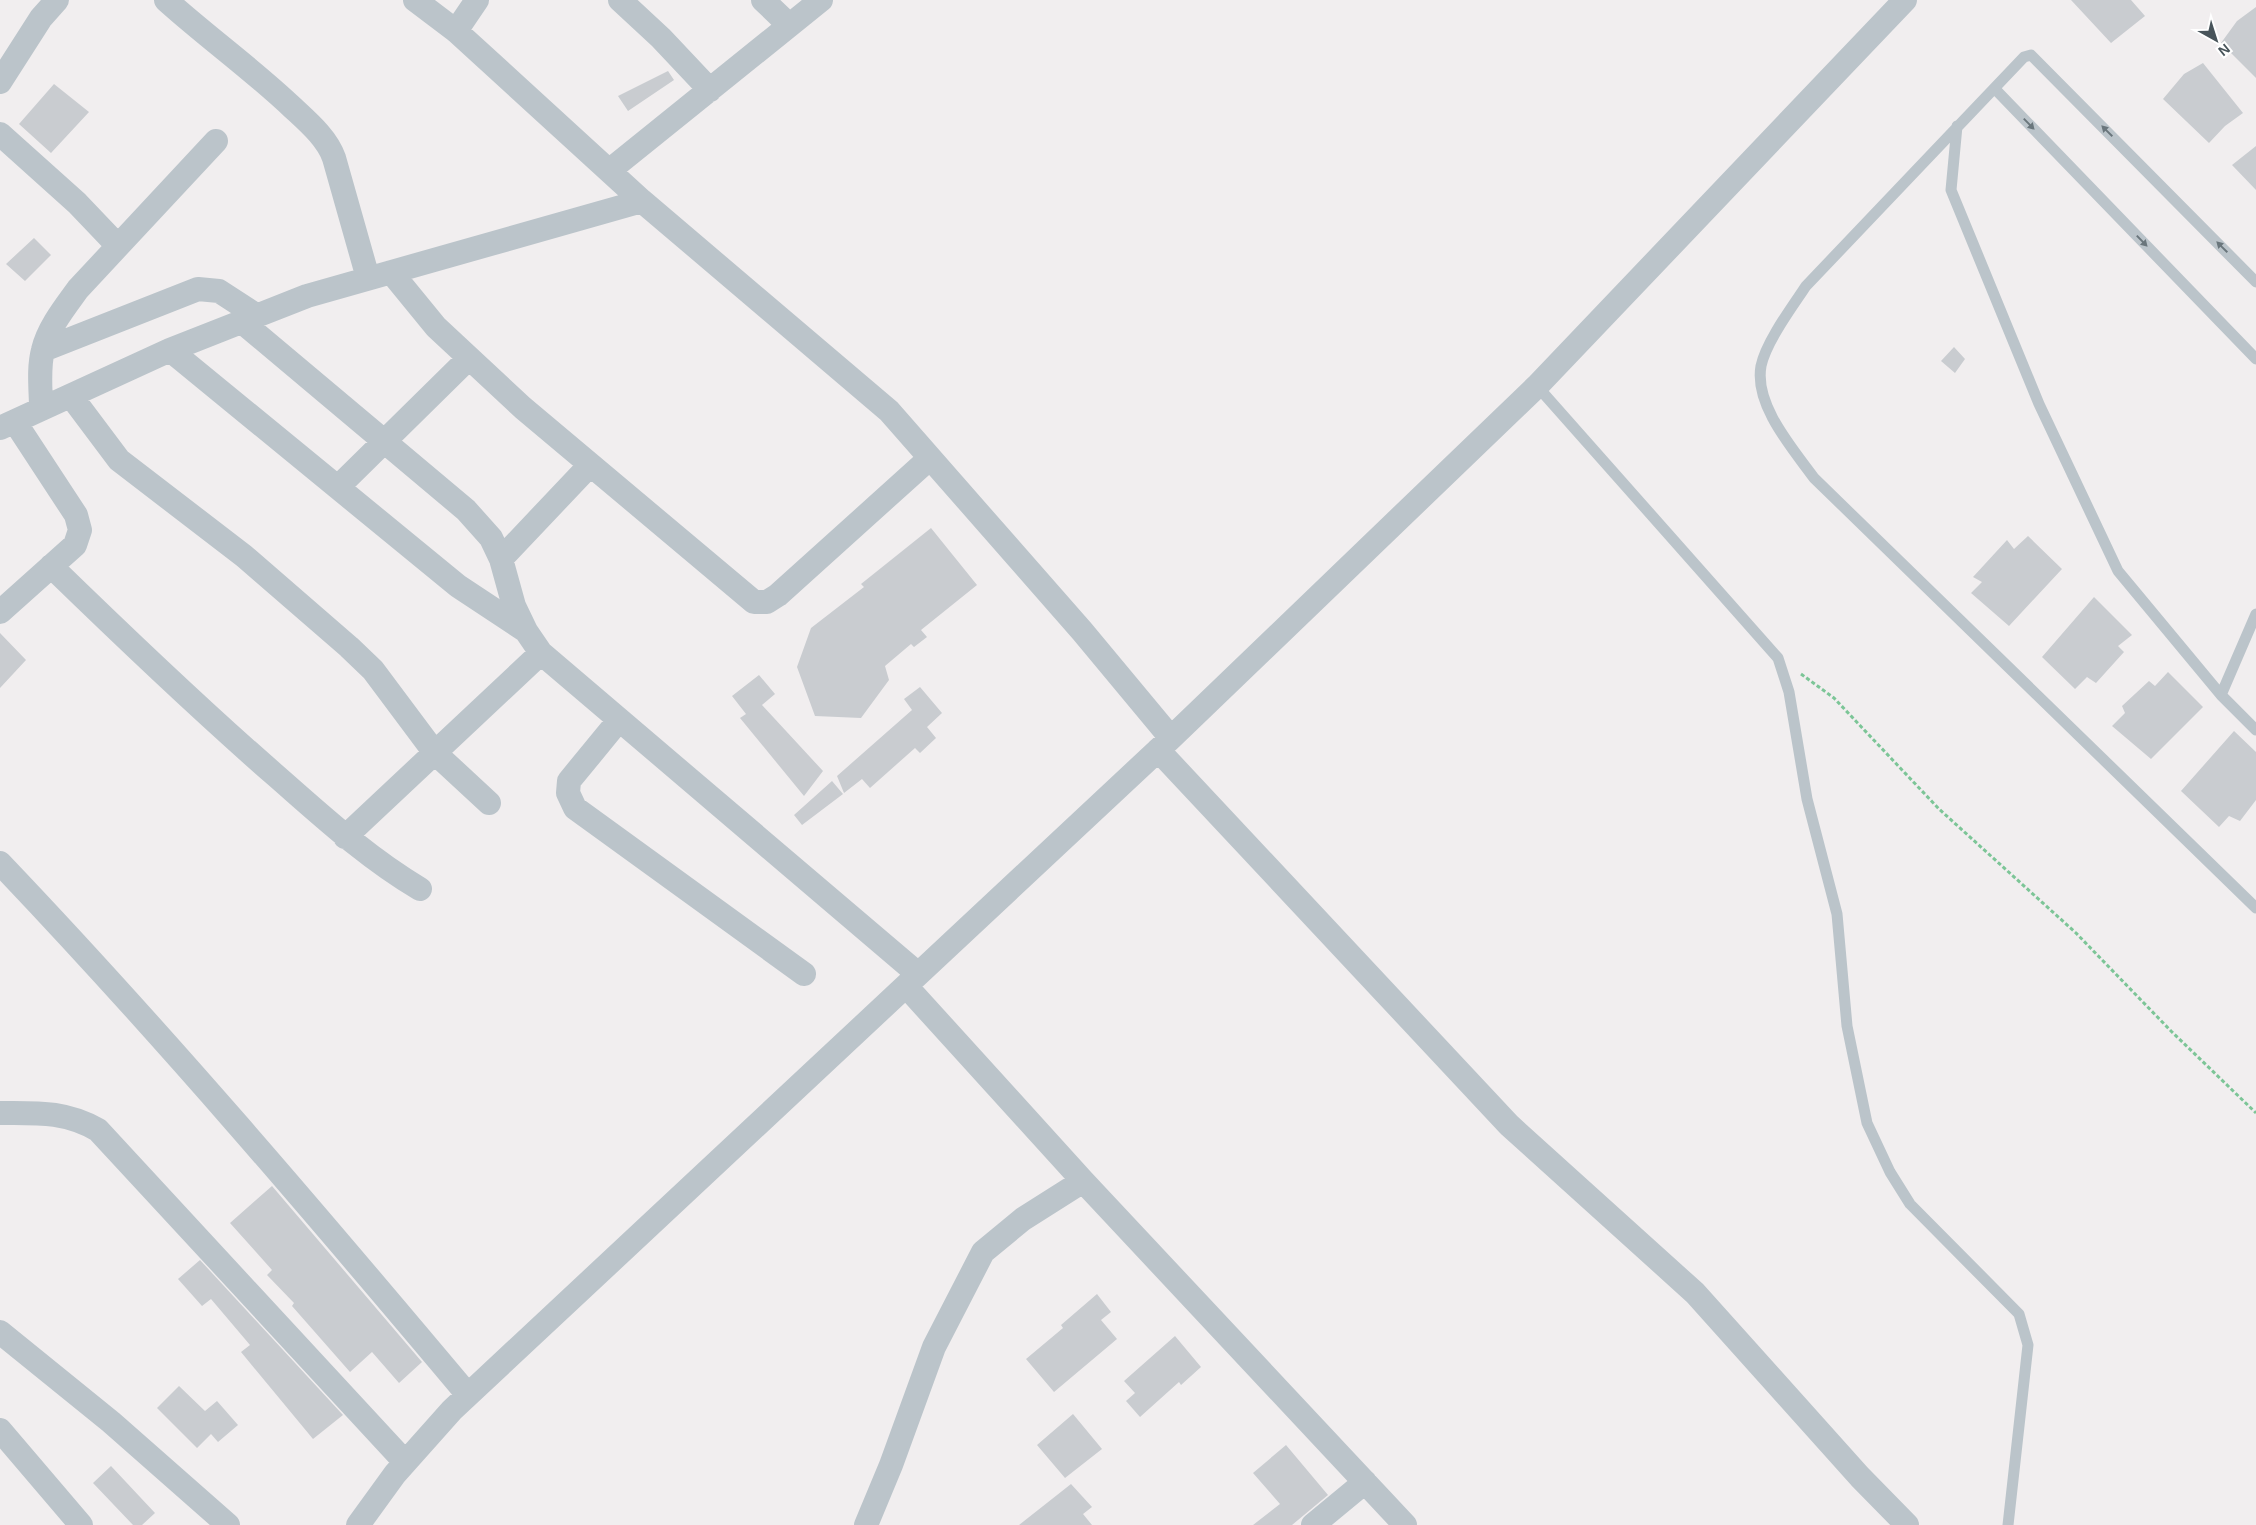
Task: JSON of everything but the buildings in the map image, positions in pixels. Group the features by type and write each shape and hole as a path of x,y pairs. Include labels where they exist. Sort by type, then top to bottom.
{"street":[{"path":"0,82 41,18 57,0"},
{"path":"166,0 196,27 265,81 326,142 334,158 368,278"},
{"path":"415,0 456,32 642,201 889,411 1082,631 1164,744 1509,1125 1695,1293 1860,1478 1907,1525"},
{"path":"456,32 477,0"},
{"path":"620,0 661,38 710,90"},
{"path":"763,0 789,25"},
{"path":"610,170 821,0"},
{"path":"358,1525 405,1462 468,1395 1164,744 1537,386 1905,0"},
{"path":"0,134 77,203 118,246"},
{"path":"41,409 40,371 43,350 59,316 78,289 216,141"},
{"path":"0,612 75,545 80,530 76,515 8,425 170,350 249,318 368,278 642,201"},
{"path":"391,272 436,326 523,408 754,602 767,602 930,458"},
{"path":"43,350 198,289 219,291 384,440 466,510 491,538 501,559 514,606 526,631 542,653 912,980 1083,1181 1405,1525"},
{"path":"170,350 458,586 526,631"},
{"path":"338,487 469,358"},
{"path":"71,396 119,460 244,556 373,670 435,753 489,803"},
{"path":"501,559 590,464"},
{"path":"51,566 190,700 345,837 385,868 420,889"},
{"path":"345,837 542,653"},
{"path":"620,720 569,781 568,793 575,808 804,974"},
{"path":"0,863 192,1074 313,1212 468,1395"},
{"path":"0,1113 53,1113 83,1121 98,1130 405,1462"},
{"path":"866,1525 892,1465 934,1347 982,1252 1023,1219 1083,1181"},
{"path":"0,1332 111,1422 228,1525"},
{"path":"0,1430 81,1525"},
{"path":"1313,1525 1364,1482"}],"lane":[{"path":"2256,282 2031,55 2024,57 1806,286 1779,326 1761,366 1763,396 1774,421 1814,478 2256,908"},
{"path":"1995,89 2256,359"},
{"path":"1957,126 1951,190 2039,404 2118,570 2221,695 2256,730"},
{"path":"1537,386 1778,658 1789,692 1807,799 1837,914 1847,1026 1867,1123 1890,1172 1910,1204 2019,1314 2028,1345 2008,1525"},
{"path":"2221,695 2256,614"}],"path":[{"path":"1778,658 1834,698 1939,809 2076,933 2170,1031 2256,1113"}]}
